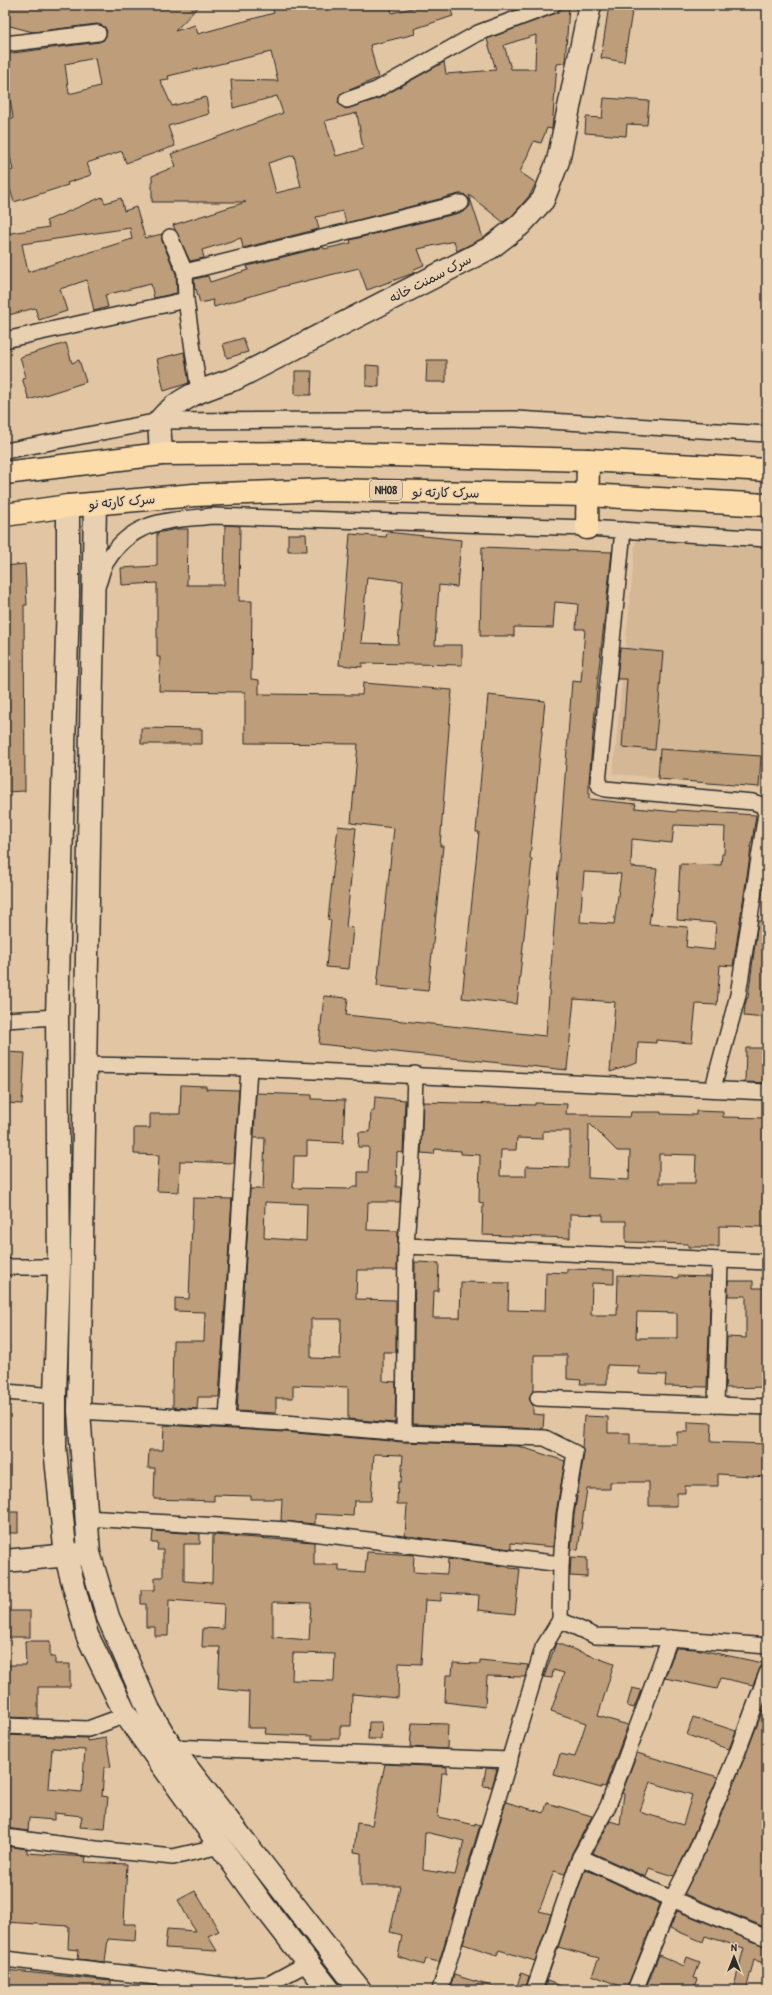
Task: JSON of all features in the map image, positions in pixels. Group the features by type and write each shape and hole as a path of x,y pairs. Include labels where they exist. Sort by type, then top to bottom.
{"highway":[{"path":"5,473 161,454 314,453 588,460 767,470"},
{"path":"407,490 408,455"},
{"path":"587,528 588,460"},
{"name":"سرک کارته نو","path":"5,515 68,506 194,495 324,490 407,490 587,495 767,505"}],"main road":[{"name":"سرک سمنت خانه","path":"159,421 179,401 198,392 235,379 490,248 520,225 544,200 558,161 590,5"},
{"path":"159,421 161,454"},
{"path":"95,504 79,1411 89,1553 108,1617 149,1710 171,1747 360,1990"},
{"path":"68,506 68,596 57,1017 58,1268 55,1396 55,1448 66,1557 86,1635 126,1715 220,1846 329,1990"},
{"path":"68,596 94,596"},
{"path":"5,1561 66,1557 89,1553"}],"street":[{"path":"347,100 376,90 478,33 553,5"},
{"path":"5,44 98,33"},
{"path":"185,272 462,203"},
{"path":"170,237 185,272 186,300 198,392"},
{"path":"5,340 186,300"},
{"path":"5,451 159,421 516,419 767,434"},
{"path":"94,596 106,562 128,536 158,522 212,516 587,528 767,539"},
{"path":"623,530 598,782 600,787 605,789 753,802 762,805 766,813 738,995 713,1088"},
{"path":"5,1020 57,1017"},
{"path":"86,1065 249,1068 415,1074 713,1088 767,1092"},
{"path":"227,1419 249,1068"},
{"path":"404,1433 406,1246 413,1138 415,1074"},
{"path":"406,1246 767,1262"},
{"path":"716,1405 720,1261"},
{"path":"5,1267 58,1268"},
{"path":"5,1392 55,1396"},
{"path":"538,1398 767,1407"},
{"path":"79,1411 227,1419 404,1433 545,1438 575,1453 565,1514 561,1564 560,1620 543,1648 440,1990"},
{"path":"86,1518 288,1530 561,1564"},
{"path":"560,1620 594,1636 670,1638 767,1646"},
{"path":"534,1990 580,1857 608,1806 670,1638"},
{"path":"636,1990 672,1899 695,1854 738,1751 767,1673"},
{"path":"5,1726 88,1729 126,1715"},
{"path":"171,1747 510,1760"},
{"path":"5,1837 173,1857 220,1846"},
{"path":"580,1857 672,1899 767,1938"},
{"path":"5,1959 231,1986 269,1984 308,1963"}],"shaded area":[{"path":"636,538 767,547 767,786 613,774"}],"building":[{"path":"11,5 200,5 175,31 195,25 198,34 274,13 271,5 390,5 392,13 424,5 449,5 453,16 414,29 415,34 370,45 378,78 340,94 338,103 346,109 380,98 444,62 446,74 496,70 487,39 569,7 565,63 557,64 552,129 547,128 541,143 534,141 520,172 536,183 530,195 512,216 503,222 469,195 483,238 457,251 454,241 418,249 424,265 412,270 414,273 367,290 359,268 285,286 214,307 213,300 200,303 196,289 195,290 194,279 208,276 210,282 248,270 247,266 323,247 324,249 351,243 350,240 463,212 470,206 470,200 464,194 459,194 346,223 343,211 316,217 319,229 243,248 241,238 202,250 204,258 190,261 173,225 246,202 152,202 152,176 176,166 171,154 283,113 277,96 233,108 231,80 278,81 271,52 168,76 169,79 160,80 172,106 206,97 209,114 168,126 175,146 126,163 122,151 87,163 91,175 67,183 68,185 14,202 5,173 13,170 5,134 5,119 13,118 5,66 5,54 99,42 104,40 107,32 105,27 97,24 33,32 6,25","holes":["536,35 535,69 511,69 504,45","95,58 100,86 69,94 65,64","357,113 363,149 336,156 325,121","294,155 301,187 276,193 268,163"]},
{"path":"609,5 633,5 624,62 601,58"},
{"path":"604,98 649,101 647,125 627,124 626,136 585,133 586,117 602,118"},
{"path":"102,197 105,203 121,198 124,211 136,207 145,238 162,234 162,241 176,274 177,293 154,298 151,284 105,295 108,307 94,311 87,280 60,289 67,311 39,320 35,308 5,316 5,234 49,227 46,221","holes":["130,228 132,239 28,272 22,244"]},
{"path":"243,338 248,352 227,358 223,344"},
{"path":"66,343 72,363 79,360 86,382 29,400 22,378 26,377 20,357"},
{"path":"184,352 189,383 164,391 157,359"},
{"path":"427,360 446,360 446,382 426,382"},
{"path":"366,365 379,366 379,387 366,386"},
{"path":"295,371 312,371 311,395 295,395"},
{"path":"225,525 240,526 239,601 252,601 251,679 259,680 259,694 362,695 363,683 452,690 440,846 443,846 428,991 377,986 394,828 351,823 358,744 245,743 245,692 159,691 160,657 157,657 157,583 122,585 121,568 157,566 157,533 177,529 188,529 187,585 224,585"},
{"path":"387,532 461,540 457,587 439,585 435,645 462,645 462,665 362,663 362,667 339,665 350,534 386,537","holes":["367,577 403,581 398,644 361,643"]},
{"path":"288,534 306,534 307,551 288,551"},
{"path":"482,547 612,552 598,677 589,781 589,799 636,804 635,808 676,812 677,810 756,815 733,966 720,965 717,1005 696,1004 692,1043 656,1040 656,1043 638,1042 637,1063 610,1072 615,1002 574,999 567,1070 319,1044 324,996 348,998 346,1015 546,1036 572,681 581,682 585,629 576,629 578,604 555,602 553,628 514,627 514,636 480,636","holes":["674,825 725,827 724,854 722,854 721,865 680,864 677,920 716,923 714,950 686,947 688,927 649,924 657,869 631,867 632,839 672,843","584,872 621,874 614,924 580,922"]},
{"path":"25,564 27,605 24,605 25,791 5,792 5,566"},
{"path":"620,648 663,652 655,750 622,747 627,679 617,679"},
{"path":"488,695 545,701 530,858 532,859 517,1004 462,998 479,832 476,832"},
{"path":"141,728 202,729 202,744 141,744"},
{"path":"660,749 761,756 759,787 658,779"},
{"path":"338,826 356,828 346,927 353,928 349,969 326,967 331,920 328,920"},
{"path":"758,921 767,921 765,1018 744,1016 745,1005 748,998"},
{"path":"746,1048 767,1048 767,1083 745,1082"},
{"path":"5,1052 25,1053 22,1104 5,1103"},
{"path":"181,1085 206,1086 206,1089 239,1090 234,1163 180,1161 179,1192 157,1191 159,1155 134,1154 134,1128 150,1128 150,1114 180,1114"},
{"path":"256,1093 312,1095 312,1099 345,1100 343,1143 307,1141 307,1156 294,1156 293,1188 351,1189 351,1187 358,1187 358,1172 368,1172 369,1147 358,1147 359,1132 370,1132 371,1111 374,1111 375,1097 405,1100 403,1153 397,1152 396,1187 401,1187 400,1202 368,1202 367,1230 398,1231 397,1270 357,1270 356,1299 396,1300 396,1352 383,1352 383,1381 396,1382 395,1423 348,1419 348,1387 293,1385 293,1398 276,1398 276,1413 237,1411 250,1189 263,1189 265,1138 254,1138","holes":["265,1202 307,1204 306,1241 264,1238","311,1319 341,1319 340,1359 311,1358"]},
{"path":"423,1102 535,1105 535,1103 567,1104 566,1114 589,1114 589,1116 630,1117 631,1112 661,1112 661,1114 696,1115 696,1111 723,1112 723,1117 767,1118 765,1227 719,1226 719,1247 688,1247 688,1244 626,1242 626,1221 603,1221 603,1215 570,1214 570,1238 482,1235 483,1203 479,1202 480,1155 461,1154 461,1151 435,1149 434,1154 421,1153","holes":["589,1123 617,1151 630,1151 629,1180 588,1178","543,1131 570,1131 570,1167 526,1166 526,1176 500,1176 501,1150 516,1150 517,1138 543,1139","659,1154 696,1155 695,1183 659,1183"]},
{"path":"193,1198 232,1199 219,1397 198,1397 197,1409 173,1407 172,1393 173,1341 204,1341 205,1312 175,1311 175,1298 189,1299"},
{"path":"415,1262 439,1263 438,1291 434,1291 433,1318 460,1318 461,1282 509,1283 508,1310 545,1311 546,1272 567,1273 567,1269 614,1270 614,1284 592,1283 591,1315 617,1315 618,1275 678,1278 678,1276 711,1277 707,1387 665,1386 666,1375 639,1374 639,1366 607,1365 607,1384 580,1384 581,1380 567,1379 567,1355 534,1355 534,1390 529,1398 533,1406 533,1414 544,1415 543,1429 413,1424","holes":["637,1312 677,1313 677,1338 636,1338"]},
{"path":"728,1281 753,1281 753,1288 767,1288 767,1387 725,1388 727,1337 746,1338 746,1296 728,1296"},
{"path":"584,1416 608,1417 608,1433 630,1433 630,1444 677,1444 677,1432 688,1432 688,1422 712,1423 711,1442 767,1444 767,1477 718,1474 718,1486 685,1486 685,1493 677,1493 677,1506 649,1506 649,1482 610,1482 610,1489 587,1489 578,1550 571,1549 574,1515 584,1454 582,1448"},
{"path":"164,1425 284,1432 403,1442 518,1446 565,1461 556,1513 553,1547 511,1543 511,1549 405,1536 407,1504 397,1504 398,1482 401,1482 403,1455 374,1454 371,1501 354,1501 353,1516 315,1514 315,1524 281,1521 282,1499 251,1499 251,1496 214,1495 214,1501 154,1499 155,1468 148,1468 149,1450 163,1450"},
{"path":"5,1512 18,1512 18,1533 5,1533"},
{"path":"153,1531 200,1534 200,1544 184,1544 184,1581 212,1583 213,1535 314,1542 314,1565 339,1565 339,1571 365,1573 367,1552 414,1555 413,1572 447,1574 448,1559 520,1569 515,1614 478,1610 479,1595 441,1593 441,1601 425,1600 421,1664 399,1663 398,1698 352,1694 351,1726 340,1726 340,1739 312,1739 312,1736 265,1734 266,1728 248,1728 249,1692 218,1689 220,1647 202,1647 203,1628 223,1629 224,1604 169,1600 168,1636 155,1636 155,1627 146,1627 146,1604 141,1604 141,1590 155,1590 155,1577 163,1577 163,1550 157,1550 158,1543 152,1543","holes":["273,1602 311,1603 309,1640 273,1637","293,1653 335,1654 334,1681 292,1680"]},
{"path":"571,1557 587,1558 587,1577 570,1576"},
{"path":"5,1611 30,1611 30,1637 5,1637"},
{"path":"25,1641 50,1641 50,1657 55,1657 55,1664 70,1664 70,1687 38,1687 38,1718 5,1717 5,1665 26,1665"},
{"path":"556,1643 614,1664 598,1716 628,1725 605,1787 601,1786 601,1788 554,1775 560,1754 575,1757 586,1723 551,1711 564,1673 553,1670 552,1678 544,1677"},
{"path":"676,1648 696,1649 763,1663 753,1685 721,1678 717,1689 665,1678"},
{"path":"480,1660 528,1665 525,1677 487,1676 485,1707 445,1702 446,1675 452,1675 453,1663 480,1664"},
{"path":"632,1688 641,1690 634,1708 627,1706"},
{"path":"767,1699 767,1928 684,1894 703,1857"},
{"path":"693,1717 736,1731 729,1749 687,1735"},
{"path":"369,1722 382,1722 381,1739 368,1739"},
{"path":"412,1723 448,1724 447,1749 410,1747"},
{"path":"5,1735 87,1738 87,1741 106,1738 111,1767 104,1768 102,1796 108,1797 105,1829 80,1827 82,1816 54,1813 54,1820 29,1818 28,1831 5,1828","holes":["52,1748 85,1750 82,1792 49,1789"]},
{"path":"637,1753 718,1777 687,1850 674,1876 649,1868 646,1877 593,1853 610,1821 620,1824 624,1794 622,1793","holes":["650,1782 692,1795 683,1825 640,1811"]},
{"path":"385,1764 447,1767 447,1773 442,1773 438,1817 480,1825 439,1962 426,1959 424,1965 398,1957 402,1935 390,1932 400,1886 361,1886 361,1853 354,1852 357,1823 372,1825","holes":["425,1832 464,1841 455,1875 423,1870"]},
{"path":"486,1768 497,1769 492,1787 483,1786"},
{"path":"506,1802 544,1813 547,1803 592,1816 572,1853 565,1874 554,1871 539,1911 551,1914 535,1961 499,1950 497,1955 463,1944"},
{"path":"5,1846 27,1849 27,1853 86,1857 85,1862 127,1864 124,1924 136,1924 135,1941 108,1939 105,1962 78,1959 79,1950 68,1949 69,1926 5,1922"},
{"path":"585,1869 660,1904 626,1990 618,1990 620,1986 592,1975 599,1958 558,1947"},
{"path":"195,1891 219,1931 208,1936 217,1951 165,1948 167,1929 195,1931 178,1900"},
{"path":"677,1911 767,1947 767,1964 754,1960 746,1990 733,1990 744,1948 705,1936 703,1942 670,1928"},
{"path":"659,1955 684,1966 687,1957 700,1962 694,1978 697,1979 693,1990 645,1990"},
{"path":"5,1970 111,1981 111,1990 5,1990"},
{"path":"521,1973 529,1976 525,1990 516,1990"},
{"path":"454,1975 494,1987 493,1990 449,1990"},
{"path":"547,1981 564,1987 564,1990 544,1990"}]}
